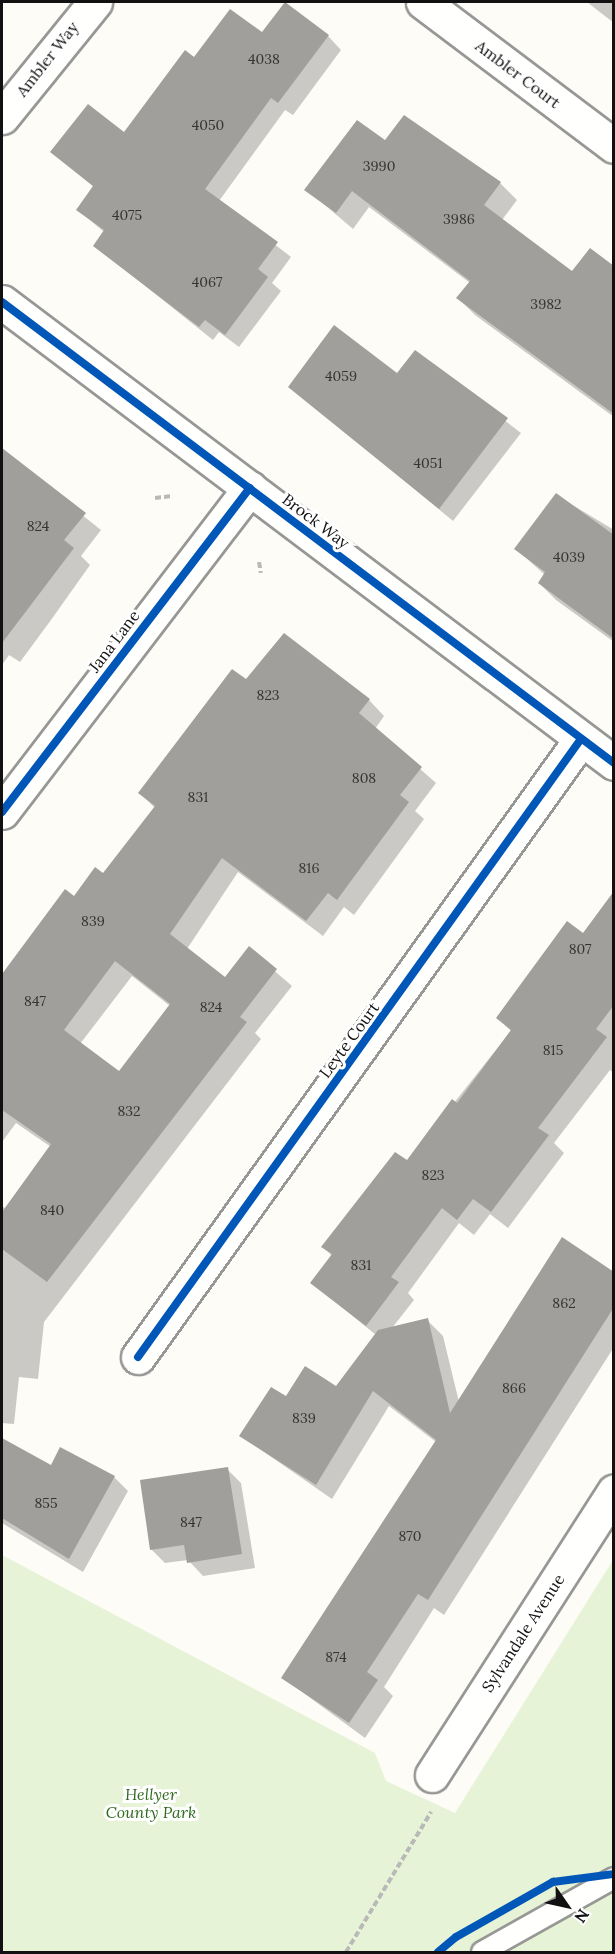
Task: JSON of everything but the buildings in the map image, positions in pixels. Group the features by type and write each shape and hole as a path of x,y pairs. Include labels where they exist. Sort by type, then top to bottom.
{"street":[{"name":"Ambler Way","path":"2,117 95,2"},
{"name":"Ambler Court","path":"423,2 614,146"},
{"name":"Brock Way","path":"2,302 614,763"},
{"name":"Jana Lane","path":"2,812 250,488"},
{"name":"Leyte Court","path":"138,1357 581,739"},
{"name":"Sylvandale Avenue","path":"432,1775 614,1491"}],"lane":[{"path":"482,1953 614,1878"}],"path":[{"path":"155,498 172,496"},
{"path":"259,562 261,573"},
{"path":"346,1953 431,1813 432,1775"}],"green space":[{"name":"Hellyer County Park","path":"2,1555 375,1753 386,1781 455,1813 613,1560 613,1952 2,1952"}],"cycle path":[{"path":"2,302 614,763"},
{"path":"2,812 250,488"},
{"path":"138,1357 581,739"},
{"path":"438,1952 456,1937 553,1882 614,1874"}]}
